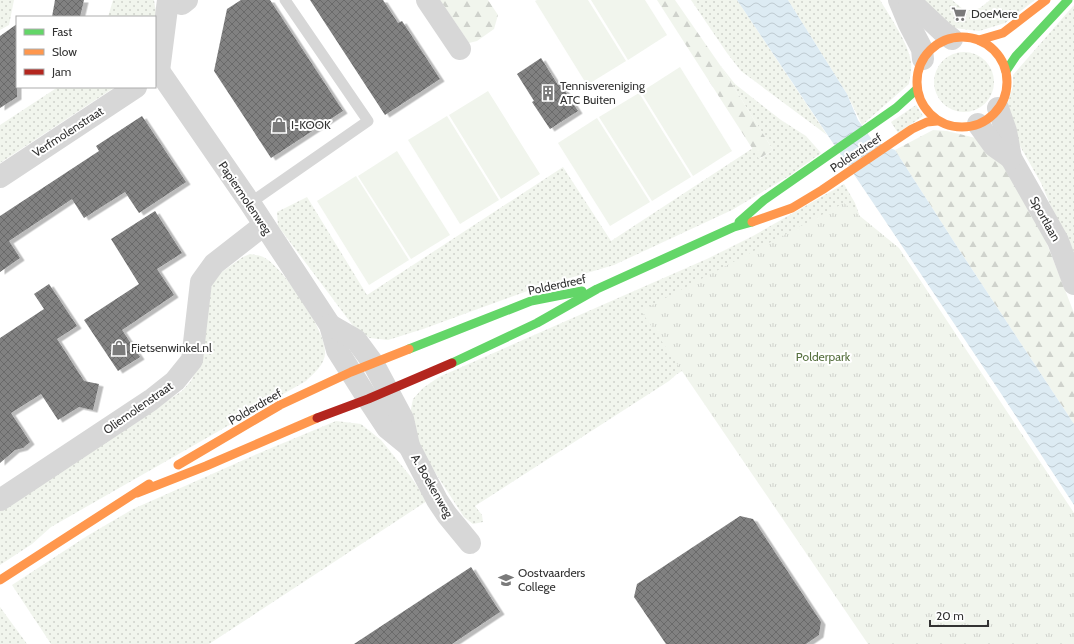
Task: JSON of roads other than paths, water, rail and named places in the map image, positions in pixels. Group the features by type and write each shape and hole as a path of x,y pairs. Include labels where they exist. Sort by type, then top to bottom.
{"main road":[{"path":"979,40 996,52 1002,61 1006,71 1007,84 1004,97 990,118 978,124 965,127 949,126 937,121 920,101 917,89 918,69 923,59 932,48 940,42 952,39 965,38 979,40 1003,33 1046,0"},
{"path":"1006,71 1016,56 1068,0"},
{"name":"Polderdreef","path":"734,227 764,200 896,108 917,89"},
{"name":"Polderdreef","path":"734,227 792,208 822,190 912,129 927,122 937,121"},
{"path":"597,289 734,227"},
{"name":"Polderdreef","path":"0,580 170,471 280,405 351,372 531,301 597,289"},
{"name":"Polderdreef","path":"137,493 206,466 305,423 368,399 465,357 537,323 597,289"}],"street":[{"path":"157,73 175,0"},
{"path":"427,0 460,48"},
{"path":"899,0 909,24 922,48 923,59"},
{"path":"909,0 942,32 952,39"},
{"name":"Papiermolenweg","path":"157,73 250,203 330,325 337,350 351,372"},
{"name":"Verfmolenstraat","path":"0,177 134,88"},
{"name":"Sportlaan","path":"998,108 1006,131 1011,158 1058,241 1074,284"},
{"name":"Sportlaan","path":"978,124 994,146 1011,158"},
{"name":"Oliemolenstraat","path":"0,500 151,400 175,381 192,360 201,282 214,264 264,225"},
{"name":"Papiermolenweg","path":"330,325 356,340 373,363 388,390"},
{"name":"A. Boekenweg","path":"351,372 388,428 409,446"},
{"name":"A. Boekenweg","path":"388,390 403,419 409,446 446,515 470,543"}],"lane":[{"path":"250,203 368,120 285,0"}],"water":[{"path":"737,0 788,0 847,94 858,120 873,141 895,150 1074,424 1074,505 1002,395"}],"place":[{"name":"DoeMere","path":"959,14"},
{"name":"Tennisvereniging ATC Buiten","path":"548,93"},
{"name":"I-KOOK","path":"279,125"},
{"name":"Fietsenwinkel.nl","path":"119,348"},
{"name":"Oostvaarders College","path":"506,580"}],"park label":[{"name":"Polderpark","path":"823,357"}]}
